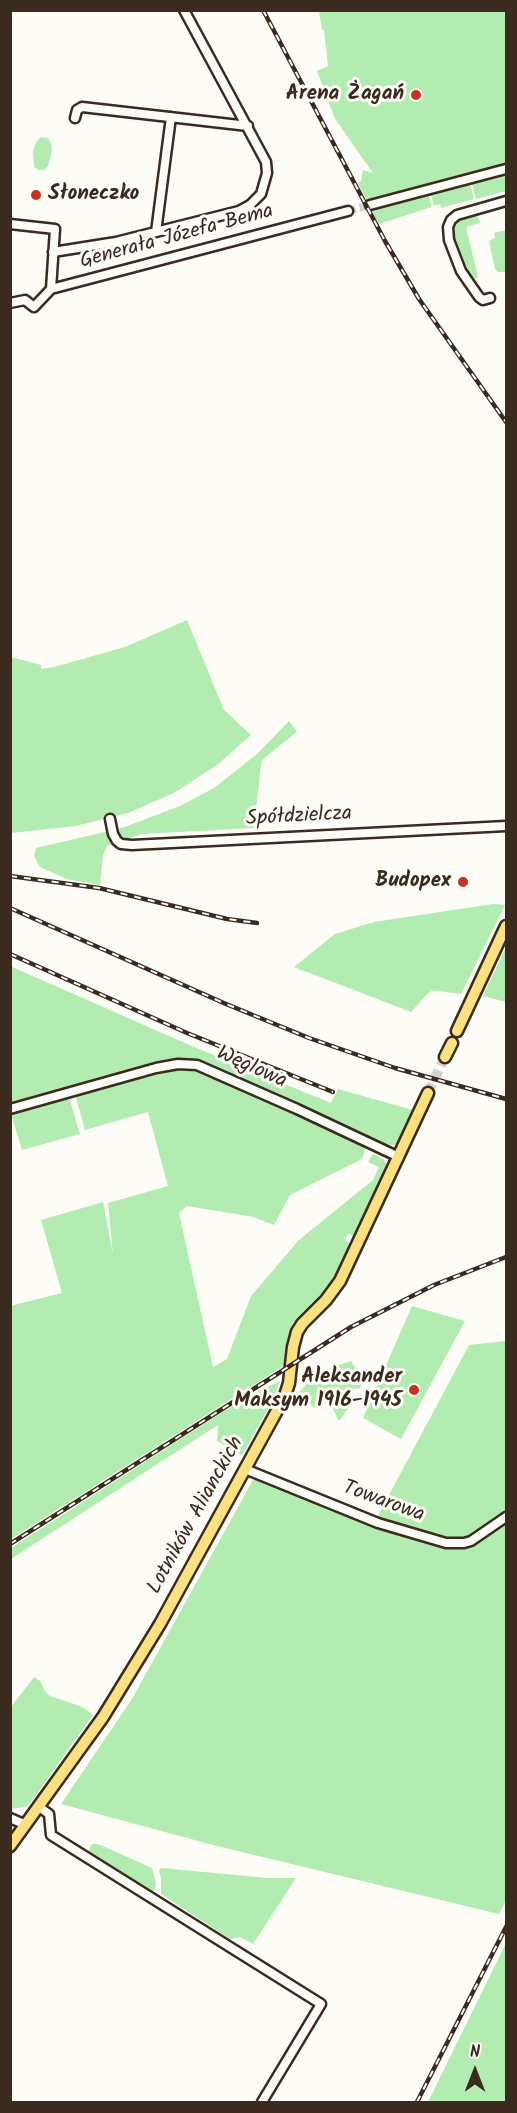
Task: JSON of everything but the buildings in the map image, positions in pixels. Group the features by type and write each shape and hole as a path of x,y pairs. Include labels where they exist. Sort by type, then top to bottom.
{"main road":[{"path":"457,1031 507,926"},
{"path":"445,1057 452,1043"},
{"name":"Lotników Alianckich","path":"10,1846 104,1717 139,1660 285,1395 297,1332 340,1281 428,1094"}],"street":[{"name":"Generała Józefa Bema","path":"53,252 116,242 239,211 250,205 261,194 267,173 266,162 184,10"},
{"path":"75,118 77,110 82,107 248,126"},
{"name":"Generała Józefa Bema","path":"156,232 171,117"},
{"path":"370,205 507,169"},
{"path":"490,298 483,300 478,297 461,271 449,240 448,227 457,215 507,201"},
{"name":"Generała Józefa Bema","path":"10,224 55,229 51,289 348,211"},
{"path":"10,303 25,300 34,307 51,289"},
{"name":"Spółdzielcza","path":"110,819 117,841 121,844 132,845 507,826"},
{"name":"Węglowa","path":"10,1109 156,1068 178,1064 197,1065 399,1157"},
{"name":"Towarowa","path":"245,1469 378,1522 447,1543 471,1541 507,1517"},
{"path":"39,1807 49,1815 51,1835 321,2004 262,2103"},
{"path":"10,1818 26,1825"}],"green space":[{"name":"Arena Żagań","path":"319,11 506,11 506,164 367,201 358,183 361,181 363,170 373,173 335,119 317,71 328,66 324,30 322,30"},
{"path":"41,137 48,138 52,151 48,166 44,170 34,167 33,151 36,142"},
{"path":"506,176 506,191 476,199 472,184"},
{"path":"470,184 474,199 441,208 440,204 434,206 431,195"},
{"path":"429,196 432,207 379,224 372,211"},
{"path":"474,215 478,217 480,223 466,227 478,277 473,280 463,263 452,232 458,221"},
{"path":"506,230 506,272 498,272 495,269 489,241 495,238 494,233"},
{"path":"187,620 224,710 251,735 217,765 174,793 128,813 76,826 11,833 11,657 41,665 41,669 54,667 125,647"},
{"path":"289,721 297,732 263,759 261,765 254,828 141,834 107,846 103,855 100,885 67,879 40,867 34,856 36,848 122,828 180,806 214,788 257,754"},
{"path":"493,904 505,905 461,994 431,990 411,1012 294,967 335,934 374,922"},
{"path":"506,947 506,1002 483,996"},
{"path":"10,966 194,1047 331,1103 338,1089 413,1110 398,1142 394,1145 384,1145 202,1060 188,1059 169,1060 11,1105"},
{"path":"179,1067 205,1071 362,1143 365,1150 362,1159 290,1195 274,1225 253,1217 187,1206 179,1213 213,1367 227,1359 251,1296 299,1240 373,1180 379,1167 368,1162 372,1155 384,1160 385,1172 354,1236 348,1234 345,1240 351,1244 335,1276 323,1293 293,1323 287,1341 285,1365 11,1539 10,1306 62,1293 41,1220 103,1202 113,1255 108,1203 168,1186 148,1112 85,1130 76,1097 155,1072"},
{"path":"69,1097 80,1134 22,1150 11,1114"},
{"path":"412,1306 465,1321 401,1439 363,1418"},
{"path":"506,1341 506,1900 499,1914 217,1846 61,1804 132,1699 253,1480 260,1480 373,1525 469,1345"},
{"path":"351,1361 363,1380 360,1388 339,1392 351,1405 339,1421 330,1403 317,1404 315,1408 296,1395 319,1372"},
{"path":"280,1381 271,1404 242,1455 217,1441 218,1425 11,1559 11,1548 221,1413 252,1394"},
{"path":"34,1677 40,1681 50,1696 83,1707 93,1715 31,1802 25,1807 11,1809 11,1707"},
{"path":"92,1844 98,1844 152,1868 156,1883 155,1890 149,1894 91,1859 89,1850"},
{"path":"161,1868 268,1878 296,1878 253,1944 240,1937 230,1939 161,1894 159,1871"},
{"path":"506,1943 506,2102 428,2102"}],"tunnel":[{"path":"348,211 370,205"},
{"path":"428,1093 445,1057"}],"railway":[{"path":"263,10 385,241 419,299 506,422"},
{"path":"10,876 99,888 227,919 257,923"},
{"path":"10,908 226,1004 309,1038 395,1068 506,1099"},
{"path":"10,954 187,1033 333,1092"},
{"path":"10,1544 351,1327 434,1285 506,1257"},
{"path":"417,2102 506,1927"}],"place":[{"name":"Arena Żagań","path":"416,95"},
{"name":"Słoneczko","path":"36,195"},
{"name":"Budopex","path":"463,882"},
{"name":"Aleksander Maksym 1916-1945","path":"414,1390"}]}
